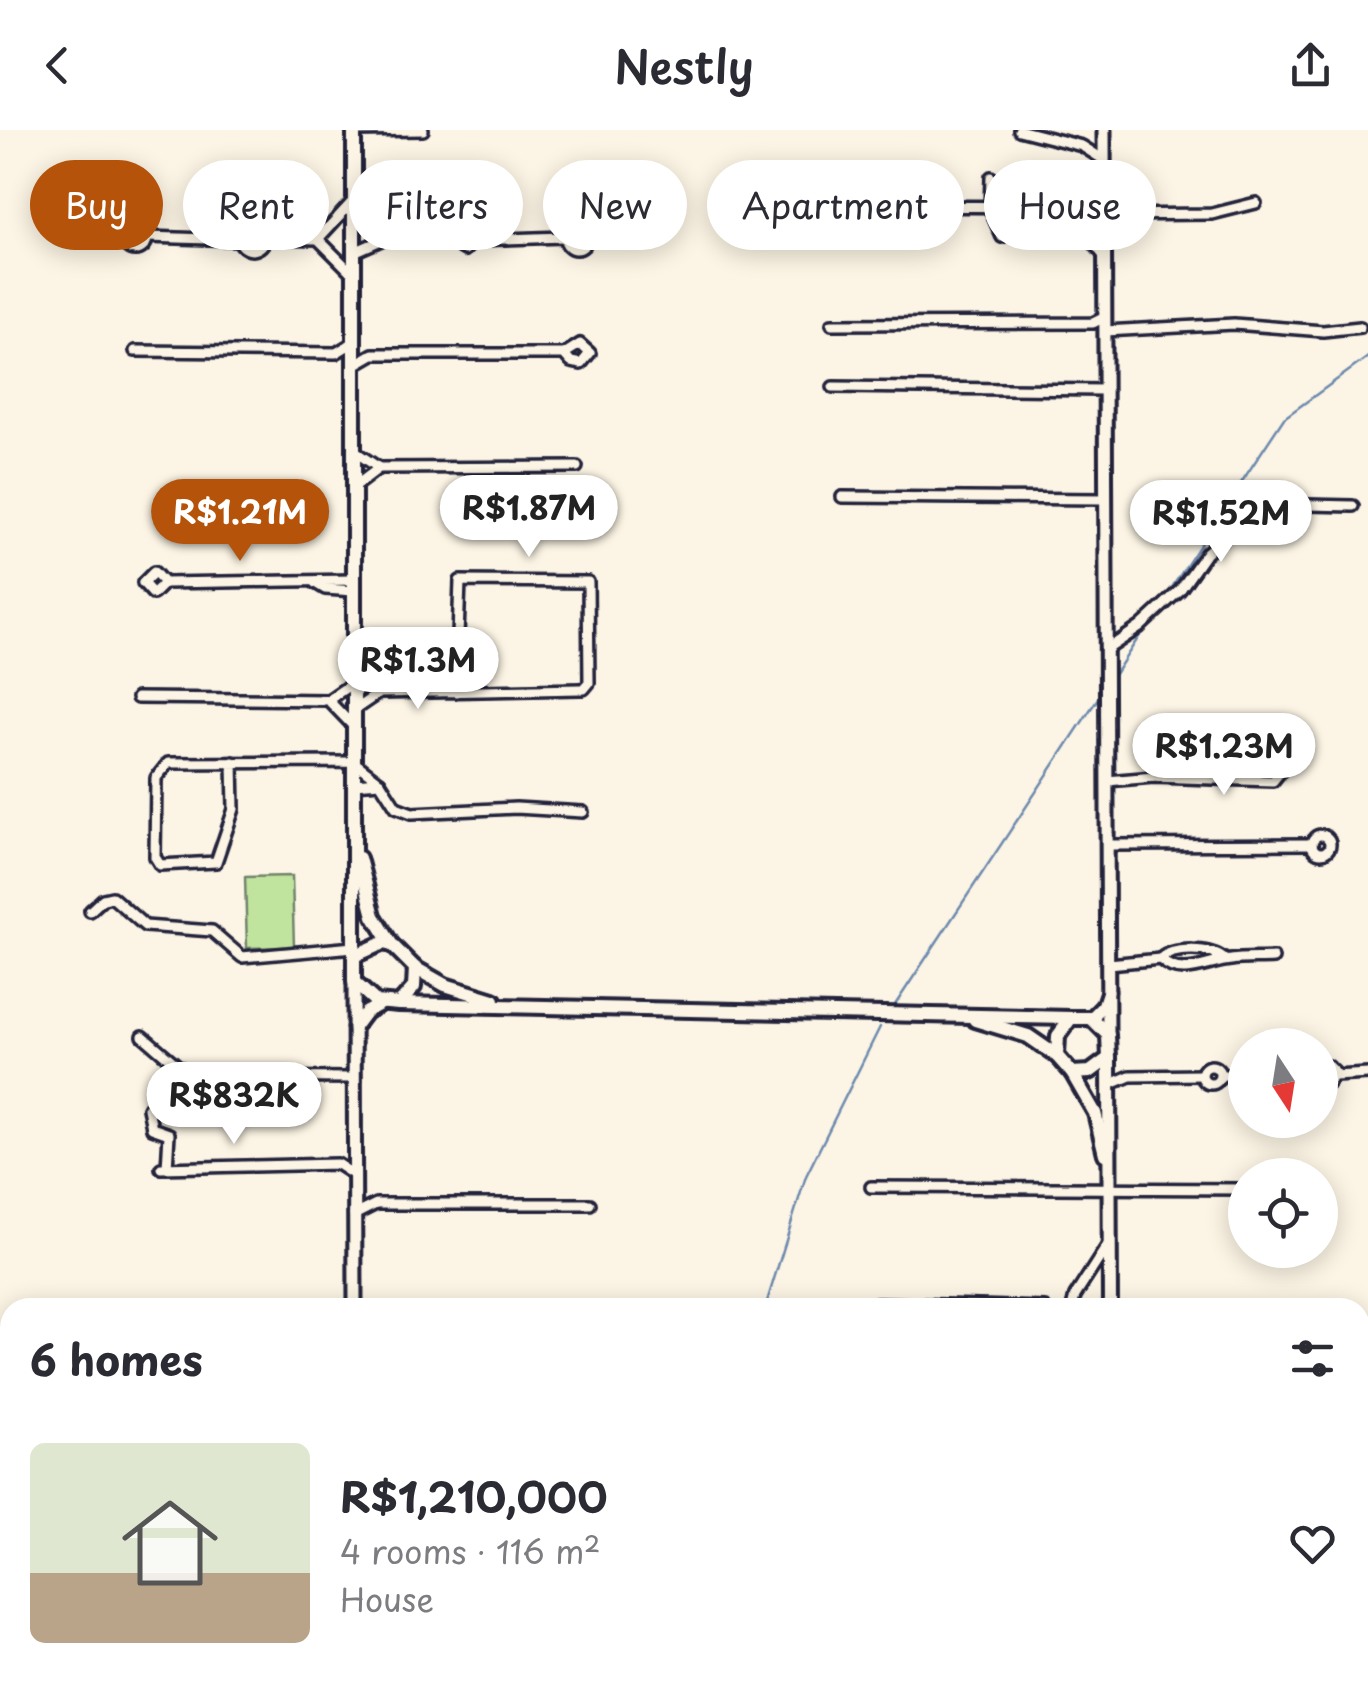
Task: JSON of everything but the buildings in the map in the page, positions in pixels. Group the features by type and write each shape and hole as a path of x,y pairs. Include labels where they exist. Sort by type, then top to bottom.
{"main road":[{"path":"354,130 354,160"},
{"path":"354,252 354,982 369,997 399,1004 1091,1018 1108,1035 1110,1298"},
{"path":"354,816 366,896 392,946 415,968 446,985 521,1006"},
{"path":"354,951 372,945 392,946"},
{"path":"399,1004 414,987 415,968"},
{"path":"953,1016 1014,1030 1057,1056 1095,1112 1106,1157 1109,1194"},
{"path":"1057,1056 1058,1036 1071,1018"},
{"path":"1072,1074 1090,1072 1109,1061"}],"street":[{"path":"354,130 423,130"},
{"path":"1020,130 1082,146 1104,160"},
{"path":"1082,146 1104,134 1104,160"},
{"path":"1156,215 1212,214 1256,203"},
{"path":"329,226 349,205"},
{"path":"329,249 355,276"},
{"path":"1099,250 1105,257"},
{"path":"1105,250 1099,320 1105,332 1108,1035"},
{"path":"832,324 1099,320"},
{"path":"1105,332 1234,324 1322,332 1360,327"},
{"path":"336,354 354,341 374,354 564,354"},
{"path":"135,351 336,354 354,367 374,354"},
{"path":"833,387 1105,390"},
{"path":"354,451 378,468 577,467"},
{"path":"354,487 378,468"},
{"path":"842,497 1105,500"},
{"path":"1106,650 1180,590 1206,552 1262,504 1353,506"},
{"path":"137,698 328,700 354,680 379,693 456,692 586,687 588,582 460,581 456,692"},
{"path":"164,583 354,585"},
{"path":"354,710 379,693"},
{"path":"328,700 354,726"},
{"path":"1108,781 1154,777 1272,781 1282,771 1283,748"},
{"path":"233,762 234,809 216,862 160,865 155,857 156,778 168,763 233,762 354,762 380,782 396,806 412,813 516,808 583,812"},
{"path":"354,784 380,782"},
{"path":"1108,845 1312,844"},
{"path":"90,911 103,899 112,897 145,926 212,931 242,957 354,951"},
{"path":"1109,964 1199,951 1217,953 1225,960"},
{"path":"1160,959 1168,966 1185,969 1225,960 1273,958"},
{"path":"354,982 355,1298"},
{"path":"1091,1018 1102,1006 1109,987"},
{"path":"354,1028 366,1012 383,1002"},
{"path":"144,1036 163,1057 192,1077 354,1078"},
{"path":"1109,1061 1130,1076"},
{"path":"1338,1076 1368,1074"},
{"path":"1109,1085 1130,1076 1202,1075 1211,1084 1221,1075 1228,1075"},
{"path":"148,1108 152,1128 169,1134 164,1168 337,1164 354,1174"},
{"path":"337,1164 354,1146"},
{"path":"870,1187 1109,1194 1228,1190"},
{"path":"354,1190 376,1204"},
{"path":"354,1214 376,1204 590,1204"},
{"path":"1074,1298 1109,1243"}],"green space":[{"path":"292,876 294,947 247,948 245,877"}],"waterway":[{"path":"1163,601 1284,418 1368,357"},
{"path":"1113,677 1144,629"},
{"path":"893,1008 1100,695"},
{"path":"768,1298 806,1176 880,1027"}]}
